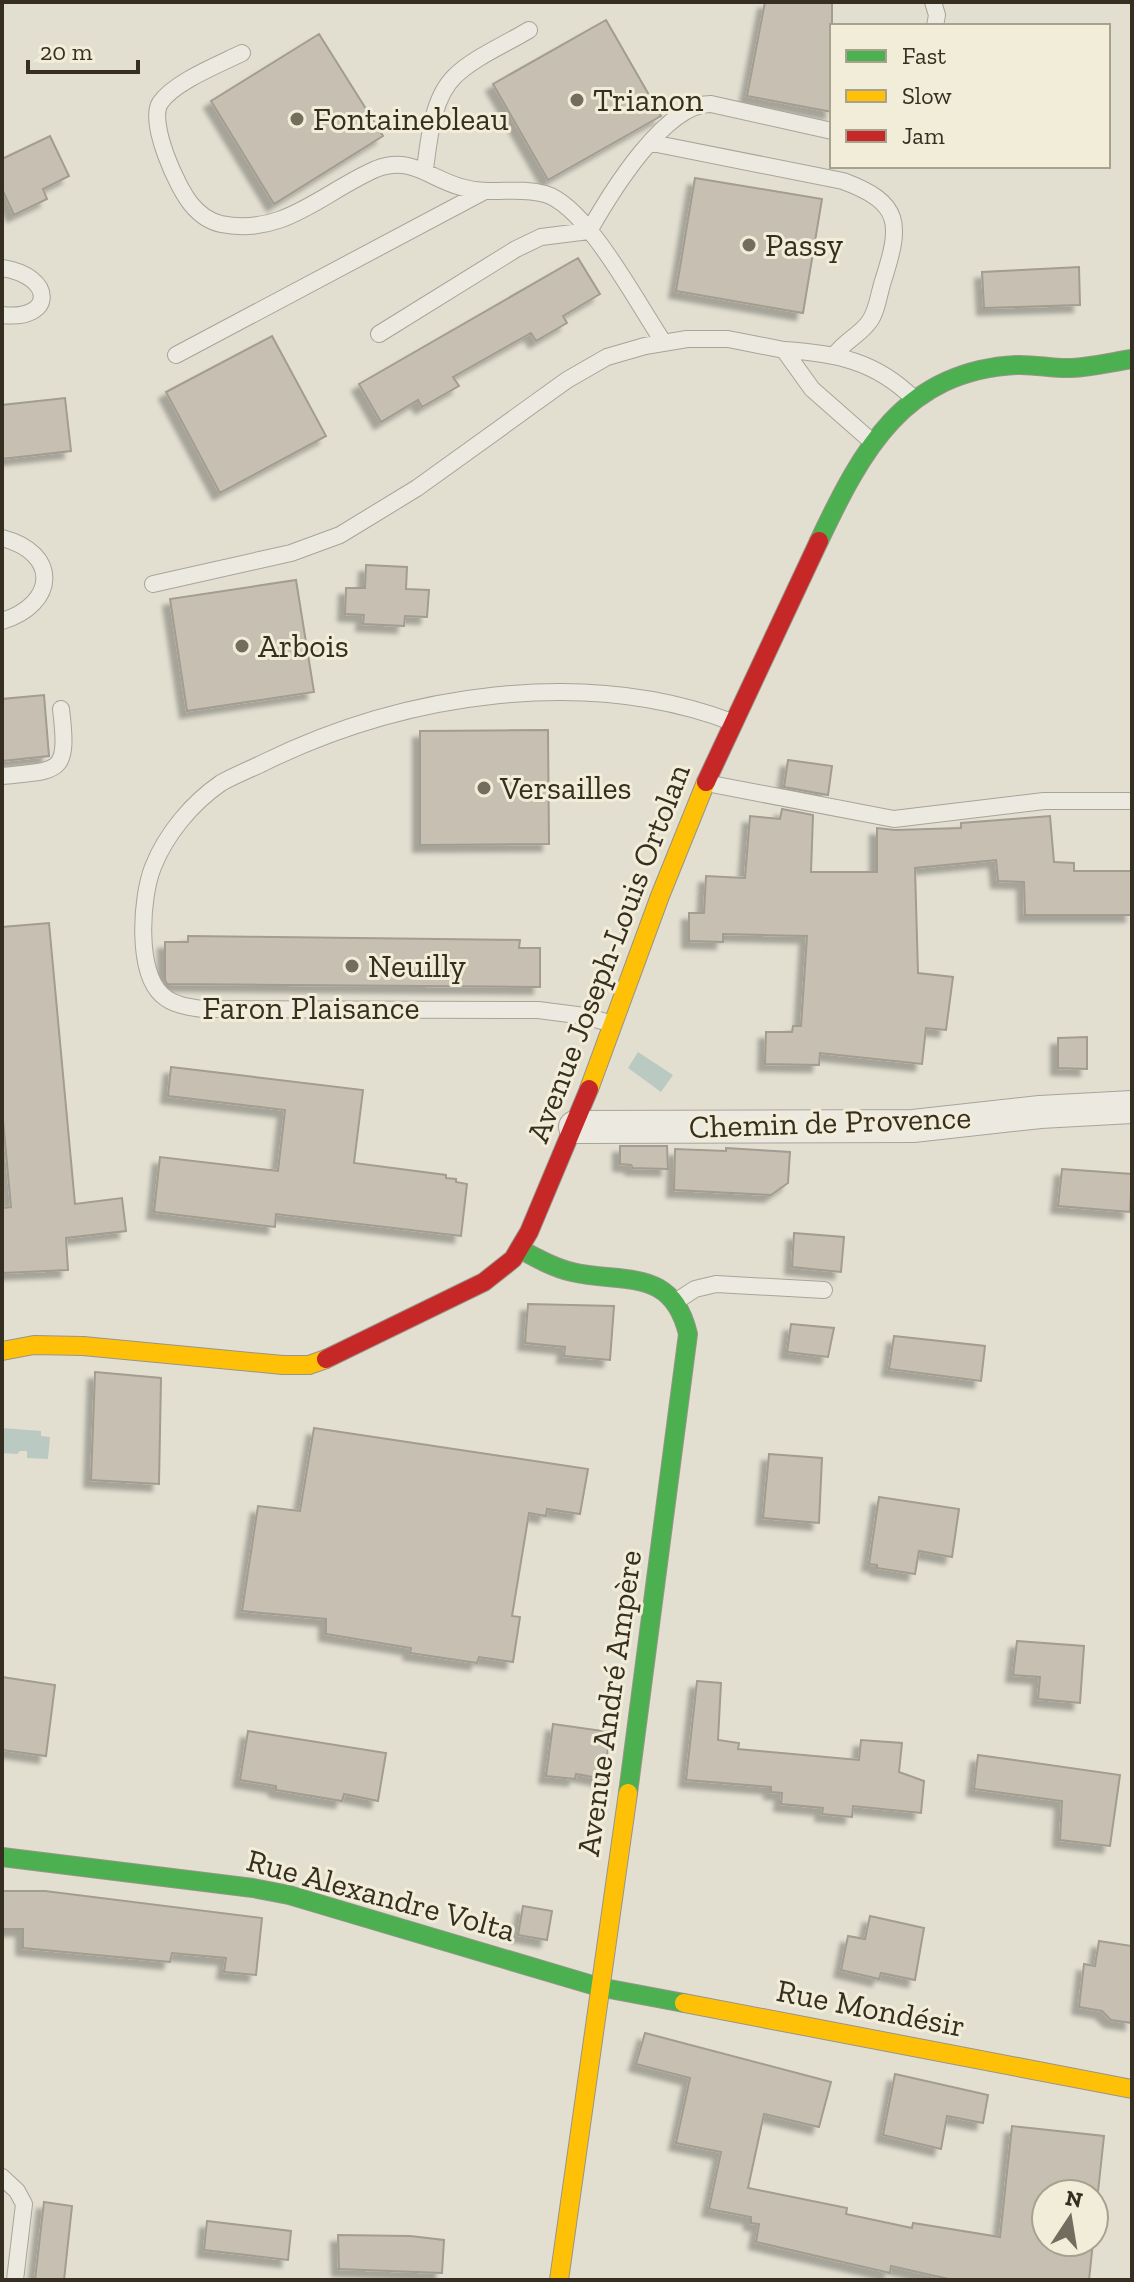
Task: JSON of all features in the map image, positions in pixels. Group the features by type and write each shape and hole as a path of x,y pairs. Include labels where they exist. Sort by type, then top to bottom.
{"street":[{"name":"Avenue Joseph-Louis Ortolan","path":"2,1351 34,1345 83,1346 309,1365 484,1282 505,1266 520,1249 575,1127 705,783 846,483 872,441 893,418 933,387 980,370 1016,365 1087,367 1132,359"},
{"name":"Chemin de Provence","path":"575,1127 913,1126 1053,1111 1132,1107"},
{"path":"520,1249 570,1271 650,1283 676,1301"},
{"name":"Avenue André Ampère","path":"559,2280 687,1348 687,1322 676,1301"},
{"name":"Rue Alexandre Volta","path":"2,1857 289,1895 599,1987"},
{"name":"Rue Mondésir","path":"599,1987 1132,2089"}],"lane":[{"path":"933,2 937,15 935,24"},
{"path":"425,169 434,120 444,89 455,76 529,30"},
{"path":"242,53 175,90 162,101 157,112 163,144 179,185 189,202 209,220 232,226 275,223 292,217 378,168 404,164 425,169 457,186 483,192 527,190 549,195 569,207 589,231 664,343"},
{"path":"589,231 623,177 679,115 692,107 705,104 830,131"},
{"path":"652,143 843,181 870,193 888,206 894,236 888,267 871,319 834,356"},
{"path":"176,355 483,192"},
{"path":"379,334 516,249 541,237 589,231"},
{"path":"2,268 33,278 39,285 41,298 39,305 30,313 2,315"},
{"path":"153,584 291,553 340,535 417,488 567,380 607,357 664,343 687,339 728,339 834,356 866,364 903,388 915,400"},
{"path":"784,350 812,389 872,441"},
{"path":"2,538 18,543 36,555 45,572 42,590 32,607 23,614 2,621"},
{"name":"Faron Plaisance","path":"612,1024 585,1016 538,1010 215,1009 185,1006 160,994 152,981 144,953 144,914 152,868 183,817 223,782 302,744 393,715 523,693 580,692 648,700 734,722"},
{"path":"2,776 46,772 60,763 64,733 61,709"},
{"path":"705,783 894,819 1044,801 1132,801"},
{"path":"676,1301 695,1289 716,1284 824,1290"},
{"path":"2,2177 17,2191 24,2204 15,2280"}],"shaded area":[{"path":"638,1052 673,1075 661,1092 628,1068"},
{"path":"2,1428 41,1431 41,1436 50,1437 48,1459 27,1458 27,1451 2,1453"}],"building":[{"path":"765,2 832,2 830,112 747,96"},
{"name":"Trianon","path":"606,20 661,116 548,180 493,84"},
{"name":"Fontainebleau","path":"319,34 383,136 274,204 211,101"},
{"path":"50,136 69,176 43,189 47,199 14,215 2,189 2,159"},
{"name":"Passy","path":"695,178 822,199 803,313 676,291"},
{"path":"578,258 600,294 563,316 567,323 536,341 531,333 453,377 459,386 422,407 418,400 381,422 359,384"},
{"path":"1079,267 1080,305 984,308 982,272"},
{"path":"272,336 326,436 220,493 166,392"},
{"path":"65,398 71,451 2,459 2,405"},
{"path":"366,565 407,567 406,589 429,590 427,617 405,616 404,626 363,624 364,615 345,614 346,588 365,588"},
{"name":"Arbois","path":"296,580 314,692 187,711 170,599"},
{"path":"44,695 49,756 2,761 2,699"},
{"name":"Versailles","path":"548,730 549,844 420,845 420,731"},
{"path":"788,760 832,766 828,795 784,787"},
{"path":"782,809 813,815 811,872 877,872 877,828 961,828 961,823 1050,816 1054,862 1074,863 1074,871 1132,871 1132,915 1025,915 1024,882 998,881 996,860 915,868 918,973 953,977 946,1030 926,1028 922,1064 820,1053 819,1065 765,1064 766,1032 792,1032 793,1026 801,1026 807,936 723,934 723,942 689,941 689,913 704,913 706,876 745,878 750,816 780,819"},
{"path":"49,923 75,1204 122,1198 126,1231 66,1238 68,1270 2,1273 2,1208 11,1207 2,1109 2,927"},
{"name":"Neuilly","path":"188,936 520,940 519,948 540,948 540,987 167,984 165,942 188,942"},
{"path":"1087,1037 1087,1069 1058,1068 1058,1038"},
{"path":"171,1067 363,1090 354,1163 446,1175 446,1178 467,1184 461,1236 276,1214 275,1227 154,1212 160,1157 278,1171 285,1110 168,1096"},
{"path":"620,1146 667,1146 668,1169 633,1168 620,1164"},
{"path":"726,1148 790,1152 788,1183 771,1195 674,1190 675,1149 726,1151"},
{"path":"1062,1169 1132,1174 1130,1212 1058,1206"},
{"path":"794,1233 844,1237 841,1272 792,1267"},
{"path":"528,1304 614,1306 610,1360 564,1356 565,1347 525,1343"},
{"path":"791,1324 834,1328 828,1357 787,1352"},
{"path":"894,1336 985,1346 981,1381 889,1369"},
{"path":"95,1372 161,1378 159,1484 91,1480"},
{"path":"314,1428 588,1469 580,1514 547,1509 546,1516 529,1513 512,1616 520,1617 513,1662 479,1657 477,1663 410,1653 411,1648 326,1634 326,1619 242,1611 258,1506 300,1511"},
{"path":"769,1454 822,1458 819,1523 763,1518"},
{"path":"879,1497 959,1509 952,1557 919,1551 915,1574 869,1564"},
{"path":"1017,1641 1084,1646 1080,1703 1038,1699 1040,1677 1013,1675"},
{"path":"2,1677 55,1685 46,1756 2,1750"},
{"path":"697,1681 721,1683 718,1740 739,1743 738,1749 859,1760 861,1740 902,1743 899,1772 924,1781 921,1813 853,1806 852,1817 822,1814 823,1808 781,1804 782,1793 771,1792 771,1787 686,1780"},
{"path":"553,1724 610,1732 604,1779 576,1774 575,1779 546,1776"},
{"path":"248,1731 386,1753 378,1801 344,1794 342,1801 276,1790 276,1786 240,1780"},
{"path":"978,1755 1120,1775 1110,1846 1060,1840 1062,1801 974,1789"},
{"path":"2,1891 45,1891 262,1918 256,1975 224,1972 226,1958 172,1953 170,1962 23,1948 23,1929 2,1929"},
{"path":"523,1906 552,1911 547,1940 518,1935"},
{"path":"870,1916 924,1928 915,1980 881,1973 879,1979 841,1970 848,1936 865,1939"},
{"path":"1099,1941 1132,1946 1132,2023 1111,2020 1102,2011 1079,2007 1084,1964 1095,1966"},
{"path":"645,2033 831,2082 819,2127 764,2114 748,2188 847,2208 846,2214 912,2228 913,2223 1000,2237 1012,2126 1104,2136 1099,2178 1030,2178 1030,2258 1091,2258 1089,2280 953,2280 891,2266 890,2273 756,2242 759,2224 751,2223 751,2217 709,2209 721,2152 676,2143 690,2078 636,2064"},
{"path":"895,2074 988,2095 983,2123 947,2116 941,2149 883,2135"},
{"path":"44,2202 72,2206 64,2280 35,2280"},
{"path":"207,2221 291,2231 288,2260 204,2250"},
{"path":"338,2235 444,2240 442,2273 339,2269"}],"traffic: fast":[{"path":"819,541 852,476 871,447 892,421 916,399 944,382 977,371 1016,365 1071,368 1132,359"},
{"path":"520,1249 565,1270 644,1282 658,1288 671,1298 681,1313 688,1334 628,1793"},
{"path":"2,1857 289,1895 599,1987 684,2003"}],"traffic: slow":[{"path":"589,1089 706,782"},
{"path":"2,1351 34,1345 83,1346 283,1365 309,1365 326,1359"},
{"path":"559,2280 628,1793"},
{"path":"684,2003 1132,2089"}],"traffic: jam":[{"path":"706,782 819,541"},
{"path":"326,1359 484,1282 513,1259 529,1232 589,1089"}],"place":[{"name":"Trianon","path":"577,100"},
{"name":"Fontainebleau","path":"297,119"},
{"name":"Passy","path":"749,245"},
{"name":"Arbois","path":"242,646"},
{"name":"Versailles","path":"484,788"},
{"name":"Neuilly","path":"352,966"}]}
